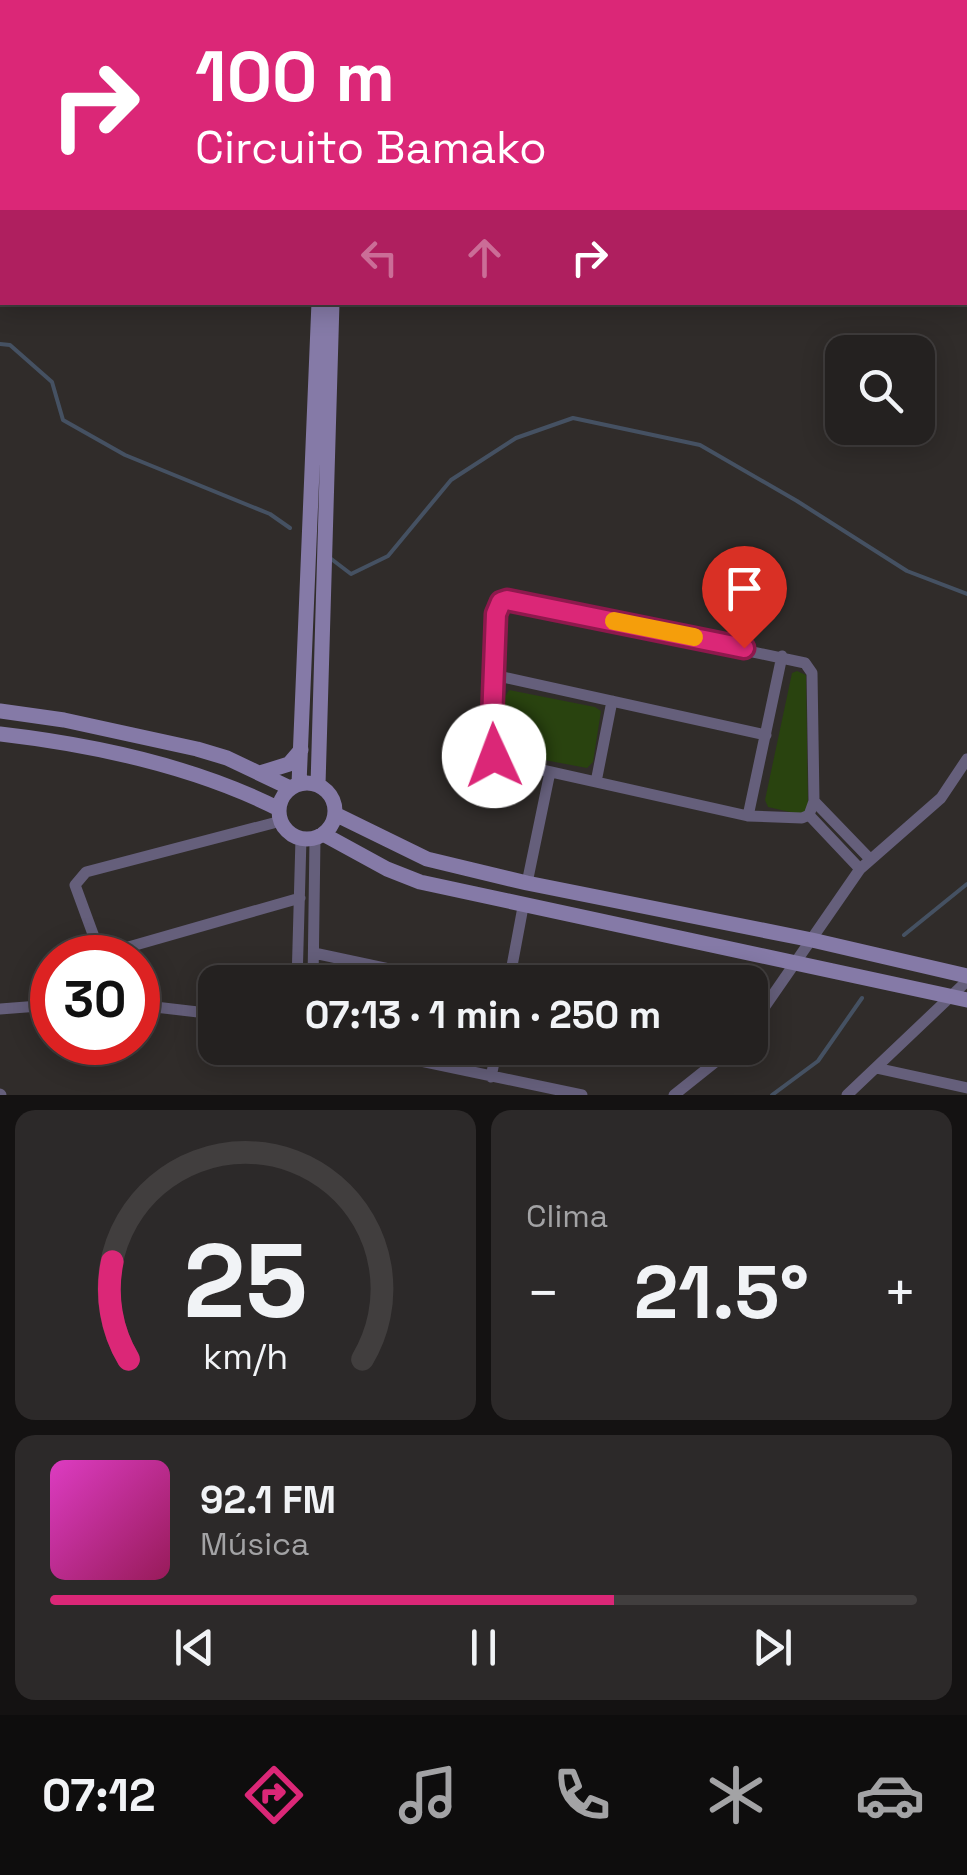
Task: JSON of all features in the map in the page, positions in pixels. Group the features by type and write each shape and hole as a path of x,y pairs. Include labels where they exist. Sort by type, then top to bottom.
{"street":[{"path":"318,784 324,337 319,305"},
{"path":"300,898 111,952 96,945 75,885 86,872 280,815 294,786 301,750 324,337 331,305"},
{"path":"513,600 782,656 805,663 812,673 814,801 809,815 802,818 748,816 502,762 492,752 496,614 501,602 513,600"},
{"path":"748,816 782,656"},
{"path":"494,675 766,735"},
{"path":"596,782 612,701"},
{"path":"0,710 198,749 294,786 318,784 332,796 335,814 331,826 313,837 300,898 298,965"},
{"path":"0,734 60,743 219,780 280,815 286,829 420,882 959,998"},
{"path":"260,772 288,764 301,750"},
{"path":"768,1002 864,864 941,798 967,759"},
{"path":"527,883 550,772"},
{"path":"814,801 864,864"},
{"path":"335,814 427,860 812,940 967,979 959,998 848,1095"},
{"path":"809,815 864,864"},
{"path":"313,837 314,965"},
{"path":"512,965 523,907"},
{"path":"314,953 370,965"},
{"path":"0,1009 30,1007"},
{"path":"160,1008 198,1012"},
{"path":"439,1065 582,1095"},
{"path":"491,1076 493,1065"},
{"path":"674,1095 712,1065"},
{"path":"876,1068 967,1088"}],"green space":[{"path":"792,673 806,675 808,808 803,815 768,807 765,800"},
{"path":"509,690 601,711 593,762 587,768 507,753 503,748 504,698"}],"waterway":[{"path":"0,344 10,345 52,382 63,420 125,455 270,514 290,528"},
{"path":"330,558 351,574 388,556 451,480 516,438 573,418 700,445 907,571 967,594"},
{"path":"904,935 967,884"},
{"path":"772,1095 818,1061 862,998"}],"slow traffic":[{"path":"614,621 694,637"}],"route":[{"path":"494,756 491,748 496,614 501,602 513,600 744,648"}]}
